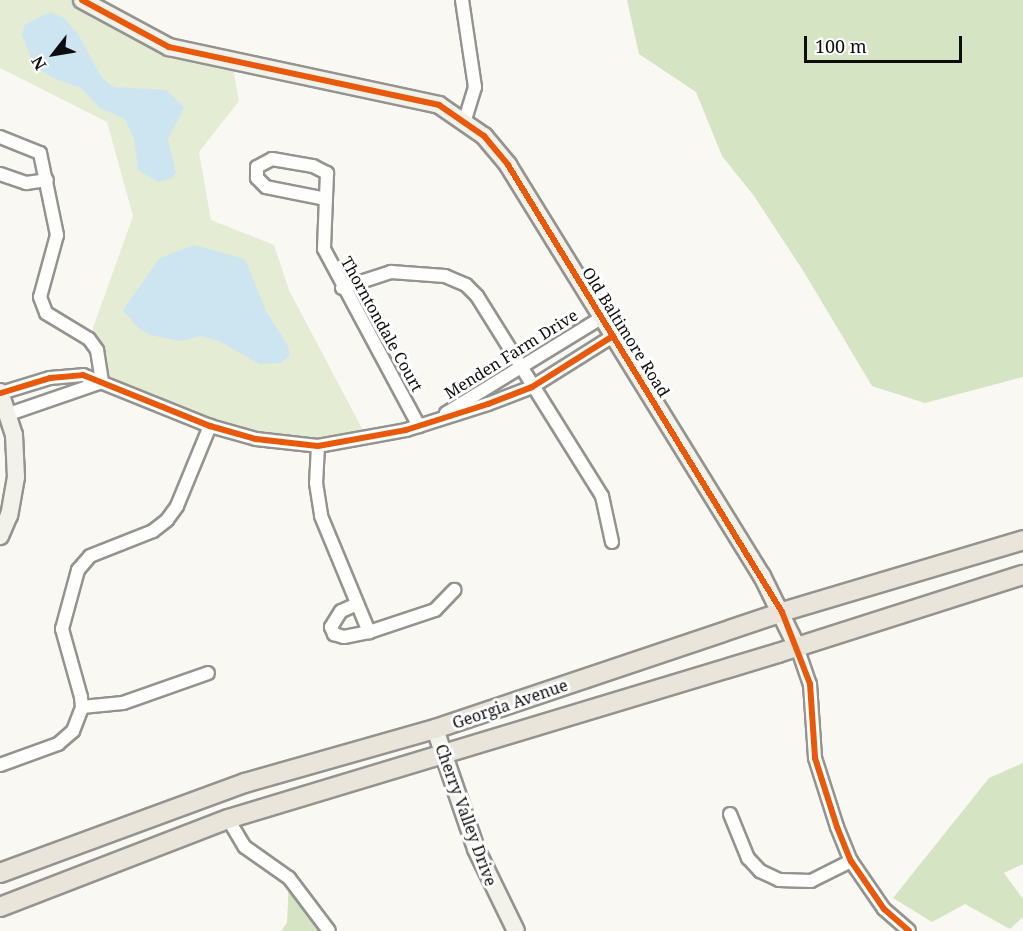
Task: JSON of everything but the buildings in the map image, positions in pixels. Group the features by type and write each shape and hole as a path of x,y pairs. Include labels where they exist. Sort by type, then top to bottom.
{"main road":[{"name":"Georgia Avenue","path":"0,873 245,783 435,729 782,612 1023,540"},
{"name":"Georgia Avenue","path":"0,907 228,819 797,647 1023,575"}],"street":[{"name":"Old Baltimore Road","path":"82,0 169,47 439,105 465,120 484,136 508,165 782,612 810,684 815,758 851,861 884,909 909,931"},
{"path":"462,0 475,87 465,120"},
{"path":"0,137 40,153 57,235 40,297 46,313 89,339 97,351 102,382 9,414"},
{"name":"Thorntondale Court","path":"326,200 266,187 257,178 257,167 272,159 323,170 329,177 324,249 342,288 419,426"},
{"path":"0,174 26,183 47,180"},
{"path":"342,288 391,272 457,279 477,296 602,496 612,542"},
{"name":"Menden Farm Drive","path":"439,419 601,318"},
{"name":"Menden Farm Drive","path":"0,393 68,375 83,375 210,426 256,439 318,446 368,440 419,426 532,387 613,336"},
{"path":"0,393 9,414 16,477 9,515 0,536"},
{"path":"0,765 58,744 73,730 82,707 62,629 78,570 90,556 153,531 167,520 177,506 210,426"},
{"path":"318,446 316,483 321,516 369,632"},
{"path":"357,604 341,611 331,627 334,634 344,637 369,632 435,610 454,590"},
{"path":"82,707 123,703 208,673"},
{"name":"Cherry Valley Drive","path":"435,729 482,862 516,931"},
{"path":"730,814 748,858 760,871 779,880 811,881 851,861"},
{"path":"228,819 245,847 289,878 329,931"}],"green space":[{"path":"0,0 82,0 135,31 232,63 239,101 199,152 211,220 274,245 289,290 368,440 318,446 256,439 102,382 89,339 133,216 107,122 0,68"},
{"path":"627,0 1023,0 1023,377 925,403 872,386 804,272 754,196 722,156 696,92 639,54"},
{"path":"1023,763 1023,864 1004,873 1023,899 1023,917 1010,929 965,904 932,922 893,898 989,778"},
{"path":"289,878 330,931 281,931 287,923"}],"water":[{"path":"51,12 64,18 78,34 102,78 114,87 166,90 184,108 168,139 176,173 171,179 158,182 138,170 134,139 125,119 100,108 81,88 53,78 34,66 22,35 25,24"},
{"path":"194,245 245,259 267,313 287,344 290,355 281,363 259,364 219,341 201,336 181,341 150,335 139,329 123,310 160,258"}],"cycle path":[{"path":"82,0 169,47 439,105 484,136 508,165 782,612 810,684 815,758 837,827 851,861 884,909 909,931"},
{"path":"1,393 50,378 83,375 210,426 256,439 318,446 406,430 488,404 532,387 613,336"}]}
